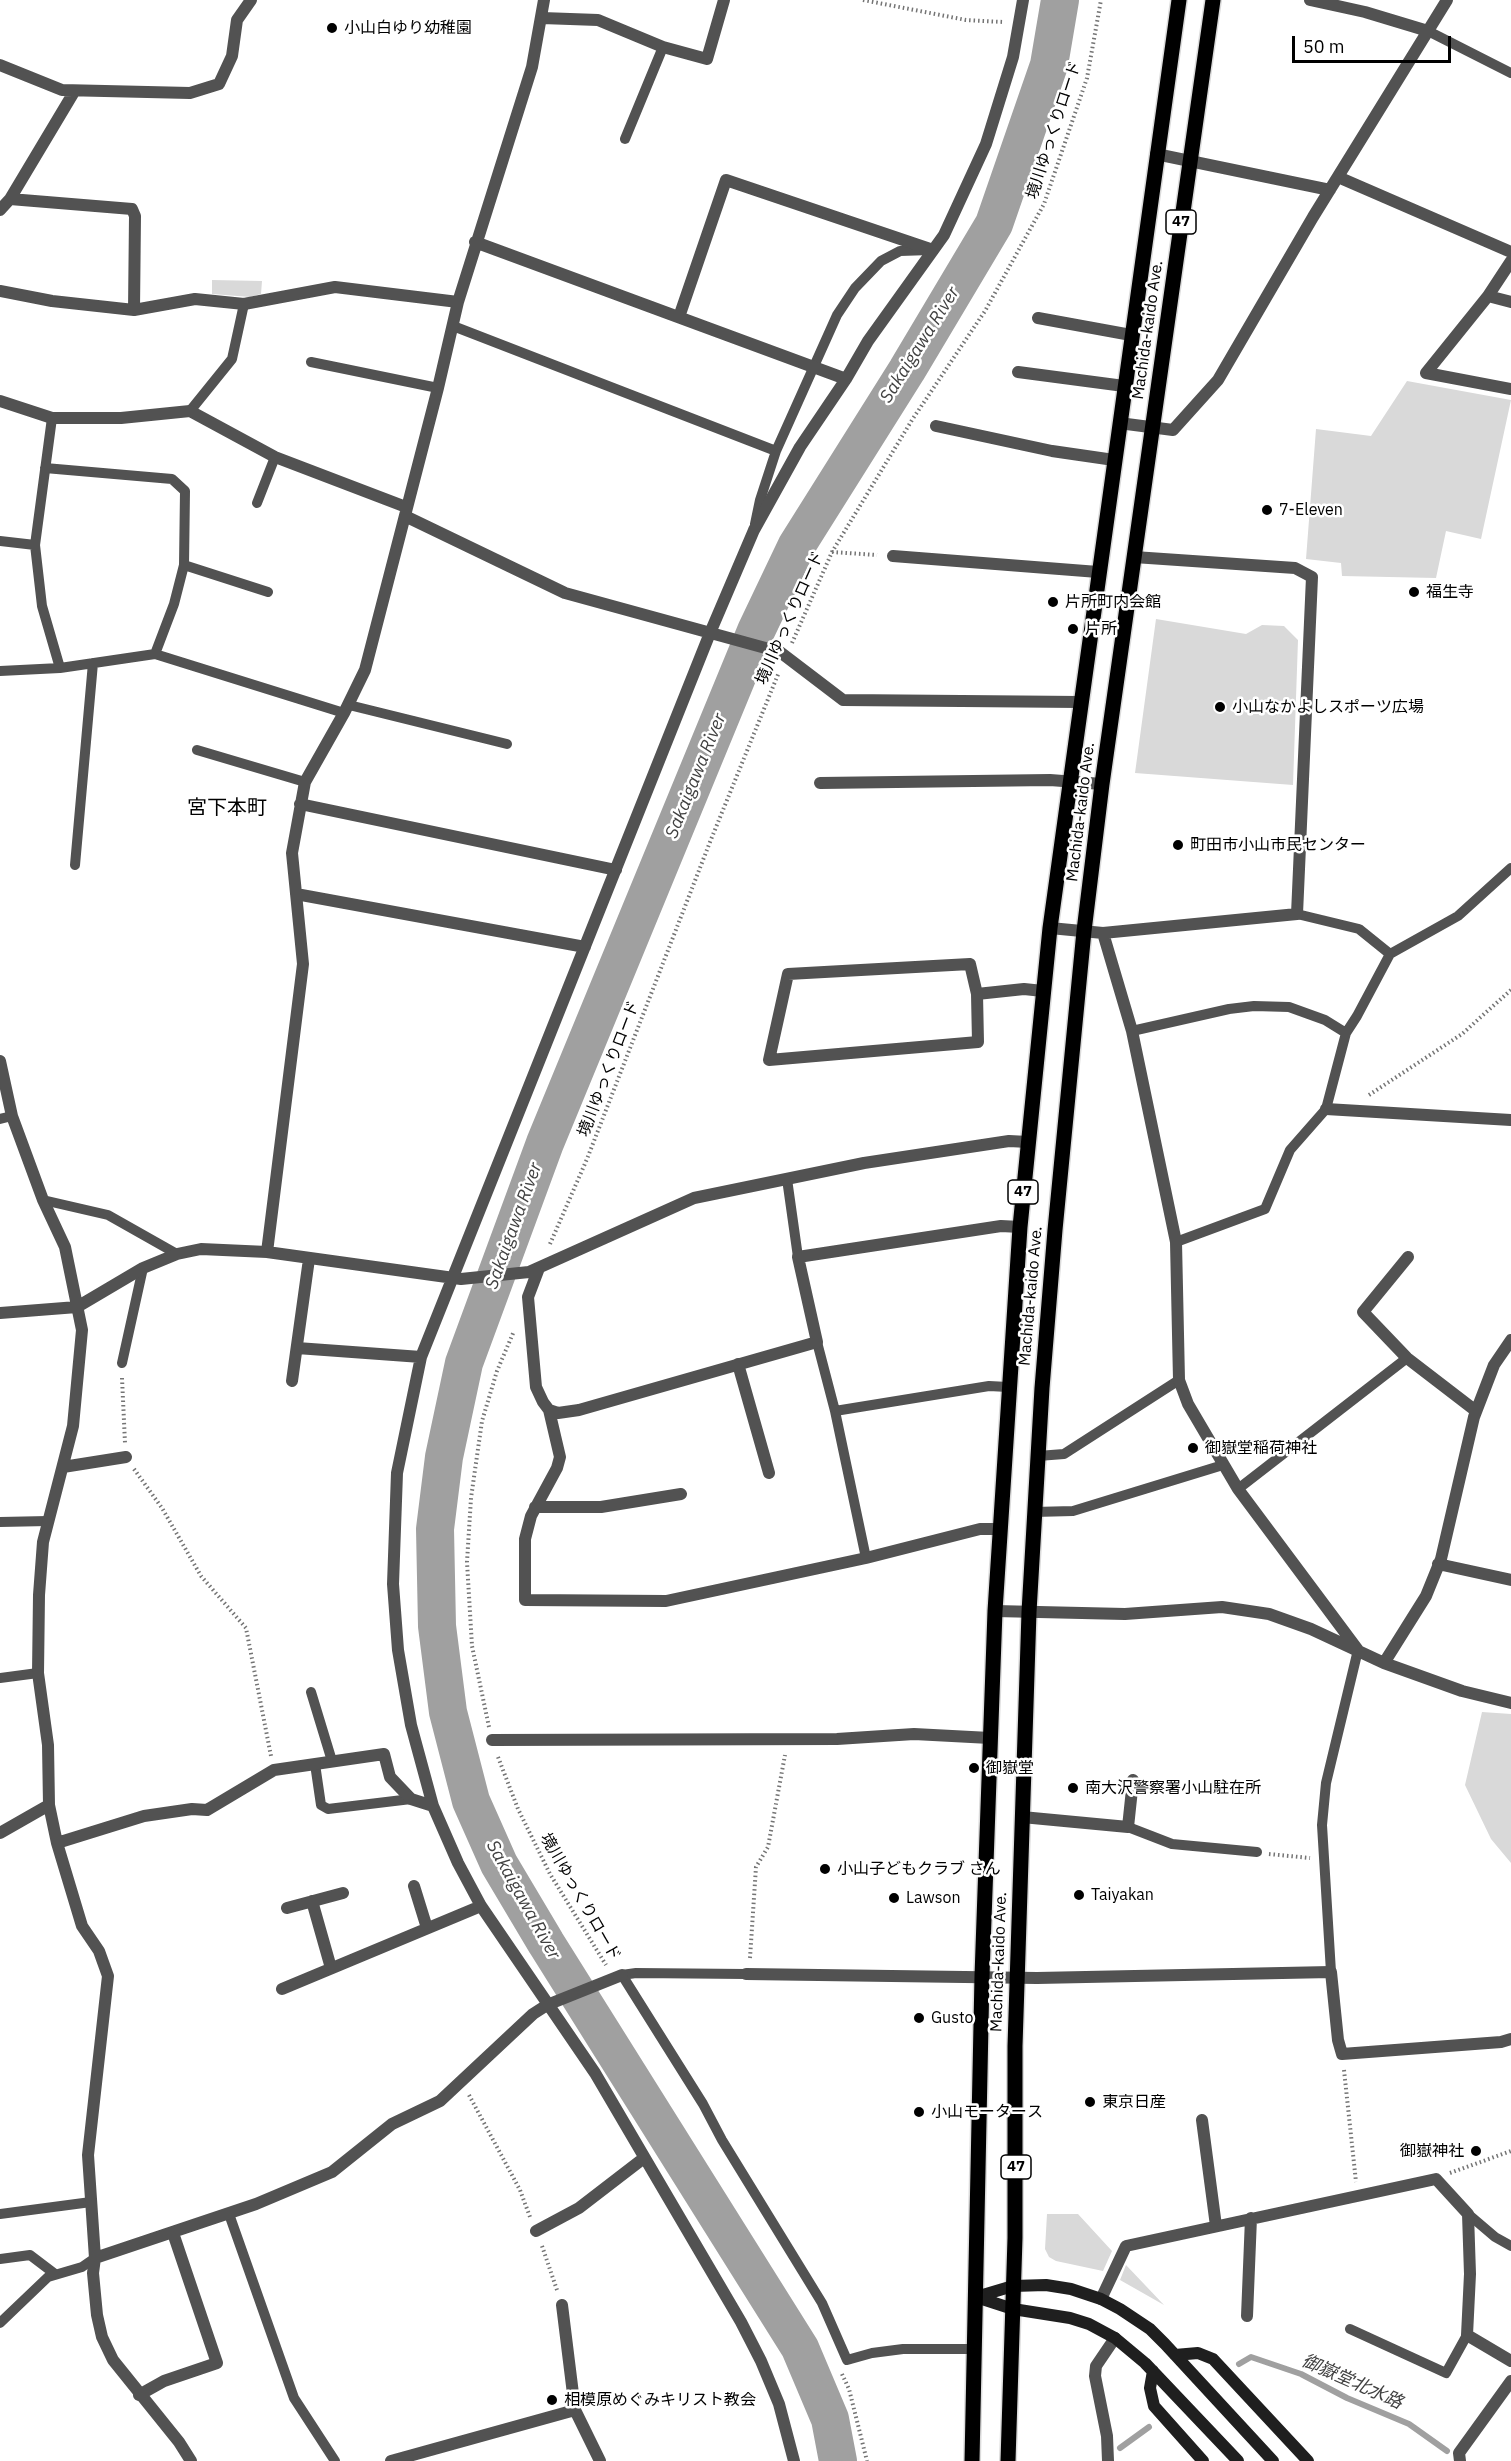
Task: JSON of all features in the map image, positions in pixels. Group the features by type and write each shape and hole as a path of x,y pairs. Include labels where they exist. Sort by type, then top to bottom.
{"main road":[{"name":"Machida-kaido Ave.","path":"972,2461 982,1976 990,1738 999,1529 1020,1227 1043,991 1069,781 1179,0"},
{"name":"Machida-kaido Ave.","path":"1008,2461 1013,2310 1017,1977 1029,1612 1034,1512 1057,1207 1084,931 1102,784 1213,0"},
{"path":"976,2297 1013,2286 1046,2285 1071,2289 1120,2308 1150,2329 1273,2461"},
{"path":"976,2297 1013,2310 1070,2318 1089,2324 1115,2338 1153,2371 1238,2461"},
{"path":"1175,2355 1198,2353 1213,2359 1308,2461"},
{"path":"1153,2371 1150,2388 1154,2406 1203,2461"}],"street":[{"path":"0,65 62,90 74,92 190,93 219,84 232,56 237,20 251,0"},
{"path":"267,1252 303,964 292,853 300,804 305,782 365,670 458,302 532,67 544,0"},
{"path":"542,18 598,20 663,47 707,59 723,0"},
{"path":"794,2461 779,2404 761,2361 595,2073 551,2004 481,1906 458,1863 433,1806 411,1725 398,1650 393,1584 398,1473 421,1357 457,1278 616,870 716,635 754,530 800,447 846,379 868,341 944,235 986,144 1013,57 1023,0"},
{"path":"1310,0 1365,12 1428,31"},
{"path":"1119,423 1173,430 1218,380 1330,190 1447,0"},
{"path":"0,210 10,199 74,92"},
{"path":"1156,154 1330,190"},
{"path":"1338,177 1511,252"},
{"path":"679,317 726,180 933,250"},
{"path":"10,199 132,209 135,216 134,310"},
{"path":"475,243 846,379"},
{"path":"1511,261 1488,296 1426,373 1511,389"},
{"path":"0,291 52,301 134,310 195,299 244,304 335,287 458,302"},
{"path":"1488,296 1511,302"},
{"path":"1038,318 1131,335"},
{"path":"1018,372 1124,386"},
{"path":"0,401 52,418 121,418 190,411 275,457 406,511 565,593 783,655 843,700 1080,702"},
{"path":"936,426 1052,452 1114,460"},
{"path":"893,556 1098,572"},
{"path":"1050,928 1103,933 1297,914 1312,577 1294,568 1134,557"},
{"path":"820,783 1069,781 1102,784"},
{"path":"300,804 616,870"},
{"path":"296,894 585,947"},
{"path":"1103,933 1132,1031 1176,1242 1179,1380 1188,1404 1222,1465 1358,1650"},
{"path":"969,964 977,994 978,1042 769,1060 788,974 969,964"},
{"path":"977,994 1024,989 1043,991"},
{"path":"0,1060 6,1117 65,1247 82,1330 73,1426 43,1542 39,1595 38,1673 48,1745 49,1805 57,1843 82,1926 99,1951 108,1976 88,2155 95,2258 93,2273 102,2337 113,2360 179,2442 191,2461"},
{"path":"1326,1109 1511,1120"},
{"path":"0,1313 77,1307 143,1268 177,1254 201,1249 267,1252 457,1278 534,1270 694,1198 864,1163 1009,1141 1028,1142"},
{"path":"549,1410 558,1413 579,1410 817,1342 798,1257 1001,1226 1020,1227"},
{"path":"1408,1257 1363,1312 1407,1358 1476,1411"},
{"path":"292,1382 309,1259"},
{"path":"534,1270 528,1297 536,1387 549,1410 560,1456 557,1468 536,1507 525,1539 525,1600 666,1601 866,1558 980,1529 999,1529"},
{"path":"1384,1663 1426,1596 1438,1564 1476,1411 1494,1365 1511,1341"},
{"path":"297,1348 421,1357"},
{"path":"738,1364 769,1473"},
{"path":"63,1467 126,1457"},
{"path":"536,1507 601,1506 681,1494"},
{"path":"1438,1564 1511,1580"},
{"path":"995,1611 1125,1614 1222,1607 1269,1614 1311,1629 1384,1663 1462,1691 1511,1703"},
{"path":"492,1740 837,1739 914,1734 990,1738"},
{"path":"57,1843 144,1816 192,1809 207,1810 274,1770 384,1754 390,1777 411,1799 433,1806"},
{"path":"1022,1817 1128,1827 1133,1780"},
{"path":"0,1833 49,1805"},
{"path":"414,1886 427,1928"},
{"path":"288,1908 343,1893"},
{"path":"312,1901 332,1968"},
{"path":"282,1989 481,1906"},
{"path":"748,1974 1017,1977 1331,1972 1338,2040 1342,2054 1501,2042 1511,2039"},
{"path":"95,2258 229,2214 332,2172 392,2124 440,2101 533,2014 551,2004 615,1978"},
{"path":"1202,2120 1216,2226"},
{"path":"536,2231 579,2208 644,2158"},
{"path":"1101,2299 1126,2246 1436,2179 1468,2214 1470,2274 1467,2335 1511,2361"},
{"path":"1247,2316 1251,2218"},
{"path":"140,2395 164,2381 217,2363 173,2233"},
{"path":"562,2305 575,2410 600,2461"},
{"path":"1108,2461 1107,2436 1095,2376 1096,2366 1115,2338"},
{"path":"1460,2461 1459,2453 1506,2396 1511,2381"},
{"path":"391,2461 575,2410"}],"lane":[{"path":"1428,31 1511,73"},
{"path":"625,139 663,47"},
{"path":"754,530 760,500 776,451 837,315 870,271 881,261 900,251 933,250"},
{"path":"190,411 232,359 244,304"},
{"path":"453,326 776,451"},
{"path":"311,362 438,388"},
{"path":"52,418 34,545 42,606 60,668"},
{"path":"257,503 275,457"},
{"path":"45,468 172,479 185,490 184,565 174,604 155,654"},
{"path":"0,541 34,545"},
{"path":"184,565 268,592"},
{"path":"0,671 60,668 155,654 346,709 507,744"},
{"path":"75,865 93,663"},
{"path":"197,750 305,782"},
{"path":"1176,1242 1265,1209 1290,1150 1326,1109 1346,1032 1358,1016 1390,954 1458,916 1511,868"},
{"path":"1297,914 1359,929 1390,954"},
{"path":"1132,1031 1229,1009 1254,1006 1289,1007 1325,1020 1346,1032"},
{"path":"787,1179 798,1257"},
{"path":"43,1200 108,1215 177,1254"},
{"path":"122,1363 143,1268"},
{"path":"817,1342 835,1411 866,1558"},
{"path":"1238,1489 1407,1358"},
{"path":"1038,1456 1064,1454 1179,1380"},
{"path":"835,1411 989,1386 1008,1387"},
{"path":"1034,1512 1073,1511 1222,1465"},
{"path":"0,1522 48,1521"},
{"path":"1331,1972 1322,1859 1322,1825 1326,1783 1358,1650"},
{"path":"0,1678 38,1673"},
{"path":"311,1692 332,1761"},
{"path":"315,1764 321,1805 328,1809 411,1799"},
{"path":"1128,1827 1172,1844 1257,1852"},
{"path":"748,1974 636,1973 615,1978 703,2104 722,2140 822,2303 847,2360 872,2353 903,2349 974,2349"},
{"path":"0,2214 91,2202"},
{"path":"229,2214 294,2398 335,2461"},
{"path":"1468,2214 1494,2237 1511,2246"},
{"path":"0,2259 30,2255 55,2274"},
{"path":"0,2323 48,2277 82,2267 95,2258"},
{"path":"1350,2329 1446,2373 1467,2335"}],"path":[{"path":"863,0 966,20 1019,23"},
{"name":"境川ゆっくりロード","path":"534,1270 587,1159 783,655 832,552 912,420 985,311 1044,204 1087,78 1101,0"},
{"path":"832,552 893,556"},
{"path":"1345,1109 1380,1089 1462,1034 1511,990"},
{"name":"境川ゆっくりロード","path":"515,1329 497,1371 482,1421 471,1498 467,1562 472,1646 480,1693 492,1740 518,1809 550,1874 615,1978"},
{"path":"122,1363 122,1419 126,1457 162,1508 201,1576 246,1628 274,1770"},
{"path":"748,1974 756,1867 768,1847 788,1739"},
{"path":"1257,1852 1322,1859"},
{"path":"1342,2054 1358,2196"},
{"path":"461,2081 520,2190 562,2305"},
{"path":"1436,2179 1511,2151"},
{"path":"840,2370 849,2389 867,2461"}],"shaded area":[{"path":"212,280 262,281 261,294 250,297 212,294"},
{"path":"1407,381 1511,400 1481,539 1446,531 1436,578 1342,576 1341,563 1306,559 1316,429 1371,436"},
{"name":"小山なかよしスポーツ広場","path":"1156,619 1246,634 1262,625 1284,626 1298,640 1293,785 1135,773"},
{"path":"1482,1712 1511,1714 1511,1863 1491,1839 1465,1785"},
{"path":"1047,2214 1078,2214 1112,2251 1103,2271 1056,2261 1049,2257 1045,2249"},
{"path":"1126,2265 1164,2305 1120,2280"}],"waterway":[{"name":"Sakaigawa River","path":"838,2461 830,2419 800,2348 546,1943 499,1864 471,1801 448,1712 437,1626 435,1529 444,1457 464,1363 545,1143 756,631 797,545 907,370 994,224 1049,65 1060,0"},
{"name":"御嶽堂北水路","path":"1239,2364 1251,2357 1301,2374 1347,2398 1409,2424 1447,2451"},
{"name":"御嶽堂北水路","path":"1120,2448 1149,2427"}],"place":[{"name":"小山白ゆり幼稚園","path":"332,28"},
{"name":"7-Eleven","path":"1267,510"},
{"name":"福生寺","path":"1414,592"},
{"name":"片所町内会館","path":"1053,602"},
{"name":"片所","path":"1073,629"},
{"name":"小山なかよしスポーツ広場","path":"1220,707"},
{"name":"町田市小山市民センター","path":"1178,845"},
{"name":"御嶽堂稲荷神社","path":"1193,1448"},
{"name":"御嶽堂","path":"974,1768"},
{"name":"南大沢警察署小山駐在所","path":"1073,1788"},
{"name":"小山子どもクラブ さん","path":"825,1869"},
{"name":"Taiyakan","path":"1079,1895"},
{"name":"Lawson","path":"894,1898"},
{"name":"Gusto","path":"919,2018"},
{"name":"東京日産","path":"1090,2102"},
{"name":"小山モータース","path":"919,2112"},
{"name":"御嶽神社","path":"1476,2151"},
{"name":"相模原めぐみキリスト教会","path":"552,2400"}],"district":[{"name":"宮下本町","path":"227,808"}]}
